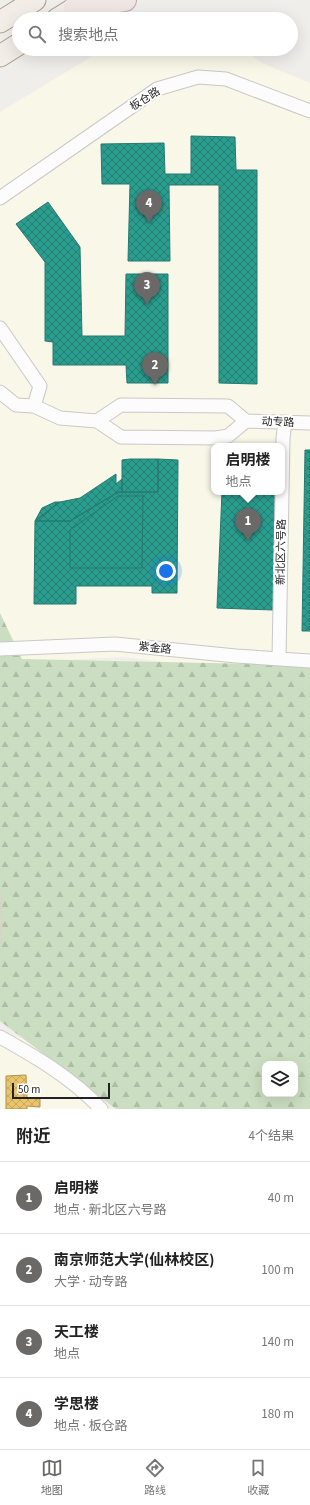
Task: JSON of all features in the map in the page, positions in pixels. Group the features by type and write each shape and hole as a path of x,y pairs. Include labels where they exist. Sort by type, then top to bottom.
{"highway":[{"path":"82,4 125,0"}],"main road":[{"path":"16,12 35,0"},
{"path":"69,12 82,4"},
{"path":"0,22 12,14"},
{"path":"0,56 12,48"}],"street":[{"name":"板仓路","path":"0,198 157,89 198,77 226,79 310,111"},
{"path":"0,328 40,386 34,406"},
{"path":"0,392 16,405 34,406 60,418 97,421 121,437 216,438 228,436 246,421 228,406 121,405 97,421"},
{"name":"动专路","path":"246,421 310,422"},
{"name":"新北区六号路","path":"283,443 285,422"},
{"name":"新北区六号路","path":"279,659 282,495"},
{"name":"紫金路","path":"0,649 115,644 310,661"},
{"path":"0,1037 42,1060 90,1097 101,1109"}],"path":[{"path":"0,894 2,920 0,944"}],"shaded area":[{"path":"92,56 252,56 262,63 310,83 310,681 124,657 0,663 0,112"},
{"path":"0,1031 37,1044 110,1109 0,1109"}],"green space":[{"path":"0,613 22,659 310,665 310,1109 116,1109 0,1021"}],"building: 住宅":[{"path":"26,1075 27,1098 40,1099 40,1107 27,1106 27,1109 6,1109 6,1076"}],"building: 学校":[{"path":"191,136 235,137 236,170 257,170 257,384 219,383 219,185 169,185 170,261 128,261 130,184 102,184 101,144 164,143 165,174 191,174"},
{"path":"48,202 80,247 82,336 125,336 126,274 168,274 168,383 127,383 126,365 53,365 53,342 45,341 45,262 16,224"},
{"path":"305,450 310,450 310,631 302,631"},
{"path":"158,459 158,492 122,492 122,460"},
{"path":"158,459 178,460 177,593 152,593 152,586 76,586 76,604 34,604 35,521 70,521 118,492 158,492"},
{"path":"116,474 116,484 122,479 122,492 118,492 70,521 35,521 60,502 80,498"},
{"path":"222,495 277,495 273,610 217,608"},
{"path":"118,496 143,496 142,568 70,568 70,530"},
{"path":"55,502 60,502 35,521 42,508"}],"place":[{"name":"学思楼","path":"149,223"},
{"name":"天工楼","path":"147,305"},
{"name":"南京师范大学(仙林校区)","path":"155,385"},
{"name":"启明楼","path":"248,541"}]}
